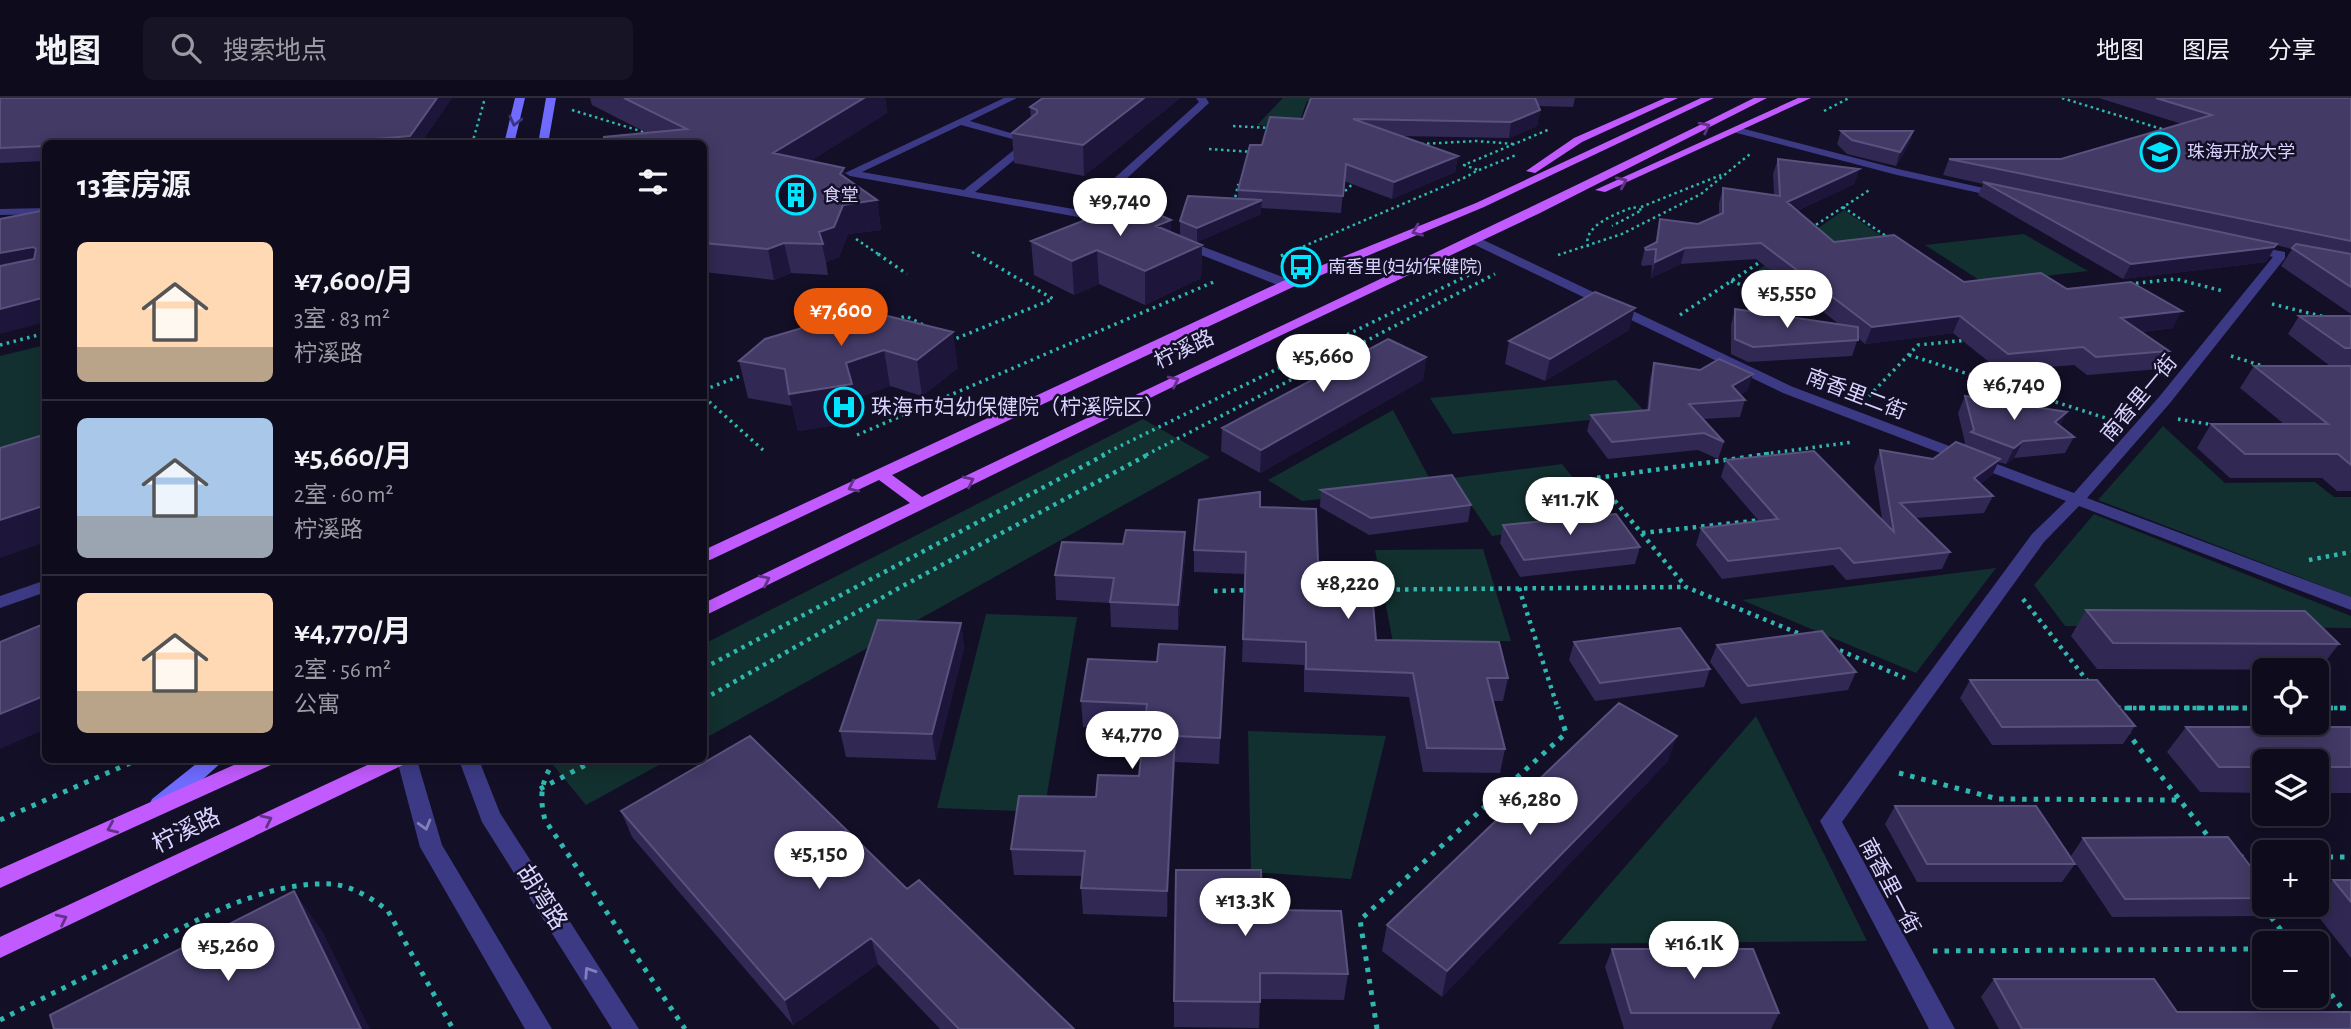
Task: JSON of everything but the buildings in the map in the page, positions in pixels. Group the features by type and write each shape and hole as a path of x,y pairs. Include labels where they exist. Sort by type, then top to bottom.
{"main road":[{"path":"510,140 520,98"},
{"path":"544,140 551,98"},
{"path":"1480,205 1578,140 1673,98"},
{"name":"柠溪路","path":"707,553 1288,284 1480,205 1709,98"},
{"name":"柠溪路","path":"707,609 1188,374 1534,212 1762,98"},
{"path":"1534,212 1613,186 1805,98"},
{"path":"881,474 921,504"},
{"path":"156,808 210,763"},
{"name":"柠溪路","path":"0,879 257,763"},
{"name":"柠溪路","path":"0,948 390,763"}],"street":[{"path":"1012,98 850,173 1132,223"},
{"path":"1082,214 1204,103 1201,98"},
{"path":"960,122 1032,141 965,194"},
{"path":"1737,130 1897,172 2016,198"},
{"path":"0,212 42,211"},
{"path":"1170,238 1288,284"},
{"name":"南香里二街","path":"1475,240 1788,390 2351,604"},
{"name":"南香里一街","path":"1942,1029 1831,821 2038,538 2078,500 2142,430 2247,298 2287,256 2228,243"},
{"path":"0,602 42,587"},
{"path":"408,763 431,847 539,1029"},
{"name":"胡湾路","path":"470,763 490,816 626,1029"}],"path":[{"path":"473,140 485,98"},
{"path":"1816,116 1849,98"},
{"path":"2062,98 2172,133 2160,136"},
{"path":"569,109 661,138"},
{"path":"1233,126 1273,129"},
{"path":"707,666 1135,439 1481,269 1588,247 1622,234 1701,194 1770,139"},
{"path":"1415,145 1476,141 1514,144"},
{"path":"1209,149 1261,153"},
{"path":"1478,170 1520,153"},
{"path":"1810,229 1897,172"},
{"path":"1641,207 1678,190 1727,173"},
{"path":"1332,191 1345,191 1362,176"},
{"path":"1232,209 1238,185 1252,186"},
{"path":"1588,247 1588,235 1600,223 1633,207 1642,211 1612,226"},
{"path":"1843,207 1899,245"},
{"path":"856,239 907,274"},
{"path":"939,335 950,341 1053,299 972,252"},
{"path":"1658,328 1765,259"},
{"path":"707,697 792,648 1246,401 1519,262"},
{"path":"857,435 1247,268"},
{"path":"2121,285 2176,279 2325,317"},
{"path":"1731,281 1790,303 1817,299"},
{"path":"894,320 906,316 928,328"},
{"path":"0,345 42,334"},
{"path":"1851,414 1918,345 1970,340"},
{"path":"2207,348 2277,370"},
{"path":"1909,355 2142,430"},
{"path":"707,389 754,371"},
{"path":"707,400 763,450"},
{"path":"2153,415 2226,427"},
{"path":"1686,587 1595,478 1904,435"},
{"path":"1641,533 1774,518"},
{"path":"2008,579 2091,686"},
{"path":"1325,590 1686,587 1814,640"},
{"path":"1377,1029 1360,920 1566,733 1519,588"},
{"path":"1214,591 1255,590"},
{"path":"1827,645 1929,687"},
{"path":"2116,718 2108,708 2252,708"},
{"path":"2329,708 2351,708"},
{"path":"2124,728 2216,847"},
{"path":"0,820 130,763"},
{"path":"553,763 546,771 540,789 545,820 685,1029"},
{"path":"540,789 589,763"},
{"path":"1871,765 1998,799 2179,800"},
{"path":"2237,857 2252,857"},
{"path":"2329,857 2351,857"},
{"path":"0,1020 242,900 293,887 333,884 374,900 388,911 453,1029"},
{"path":"2271,917 2282,931"},
{"path":"1900,951 2252,949"},
{"path":"2329,992 2351,1020"}],"green space":[{"path":"1283,98 1334,98 1374,106 1307,101 1297,128 1257,125"},
{"path":"1844,210 1896,246 1823,254 1751,275"},
{"path":"2024,234 2088,271 1984,283 1925,245"},
{"path":"42,346 42,437 0,449 0,356"},
{"path":"1616,380 1647,414 1453,434 1430,398"},
{"path":"1393,410 1434,487 1302,501 1268,480"},
{"path":"1143,419 1210,457 707,737 707,642"},
{"path":"2163,426 2225,483 2315,482 2334,497 2351,497 2351,597 2098,500"},
{"path":"1562,464 1607,520 1492,536 1453,478"},
{"path":"2094,514 2351,616 2351,628 2065,626 2034,585"},
{"path":"1483,549 1511,641 1393,642 1375,550"},
{"path":"1996,568 1916,673 1742,600"},
{"path":"986,614 1077,617 1044,812 937,808"},
{"path":"1756,716 1867,941 1558,944"},
{"path":"1248,731 1386,736 1351,879 1251,872"},
{"path":"551,763 663,763 586,805"}],"place":[{"name":"珠海开放大学","path":"2160,152"},
{"name":"食堂","path":"796,195"},
{"name":"南香里(妇幼保健院)","path":"1301,267"},
{"name":"珠海市妇幼保健院（柠溪院区）","path":"844,407"}]}
